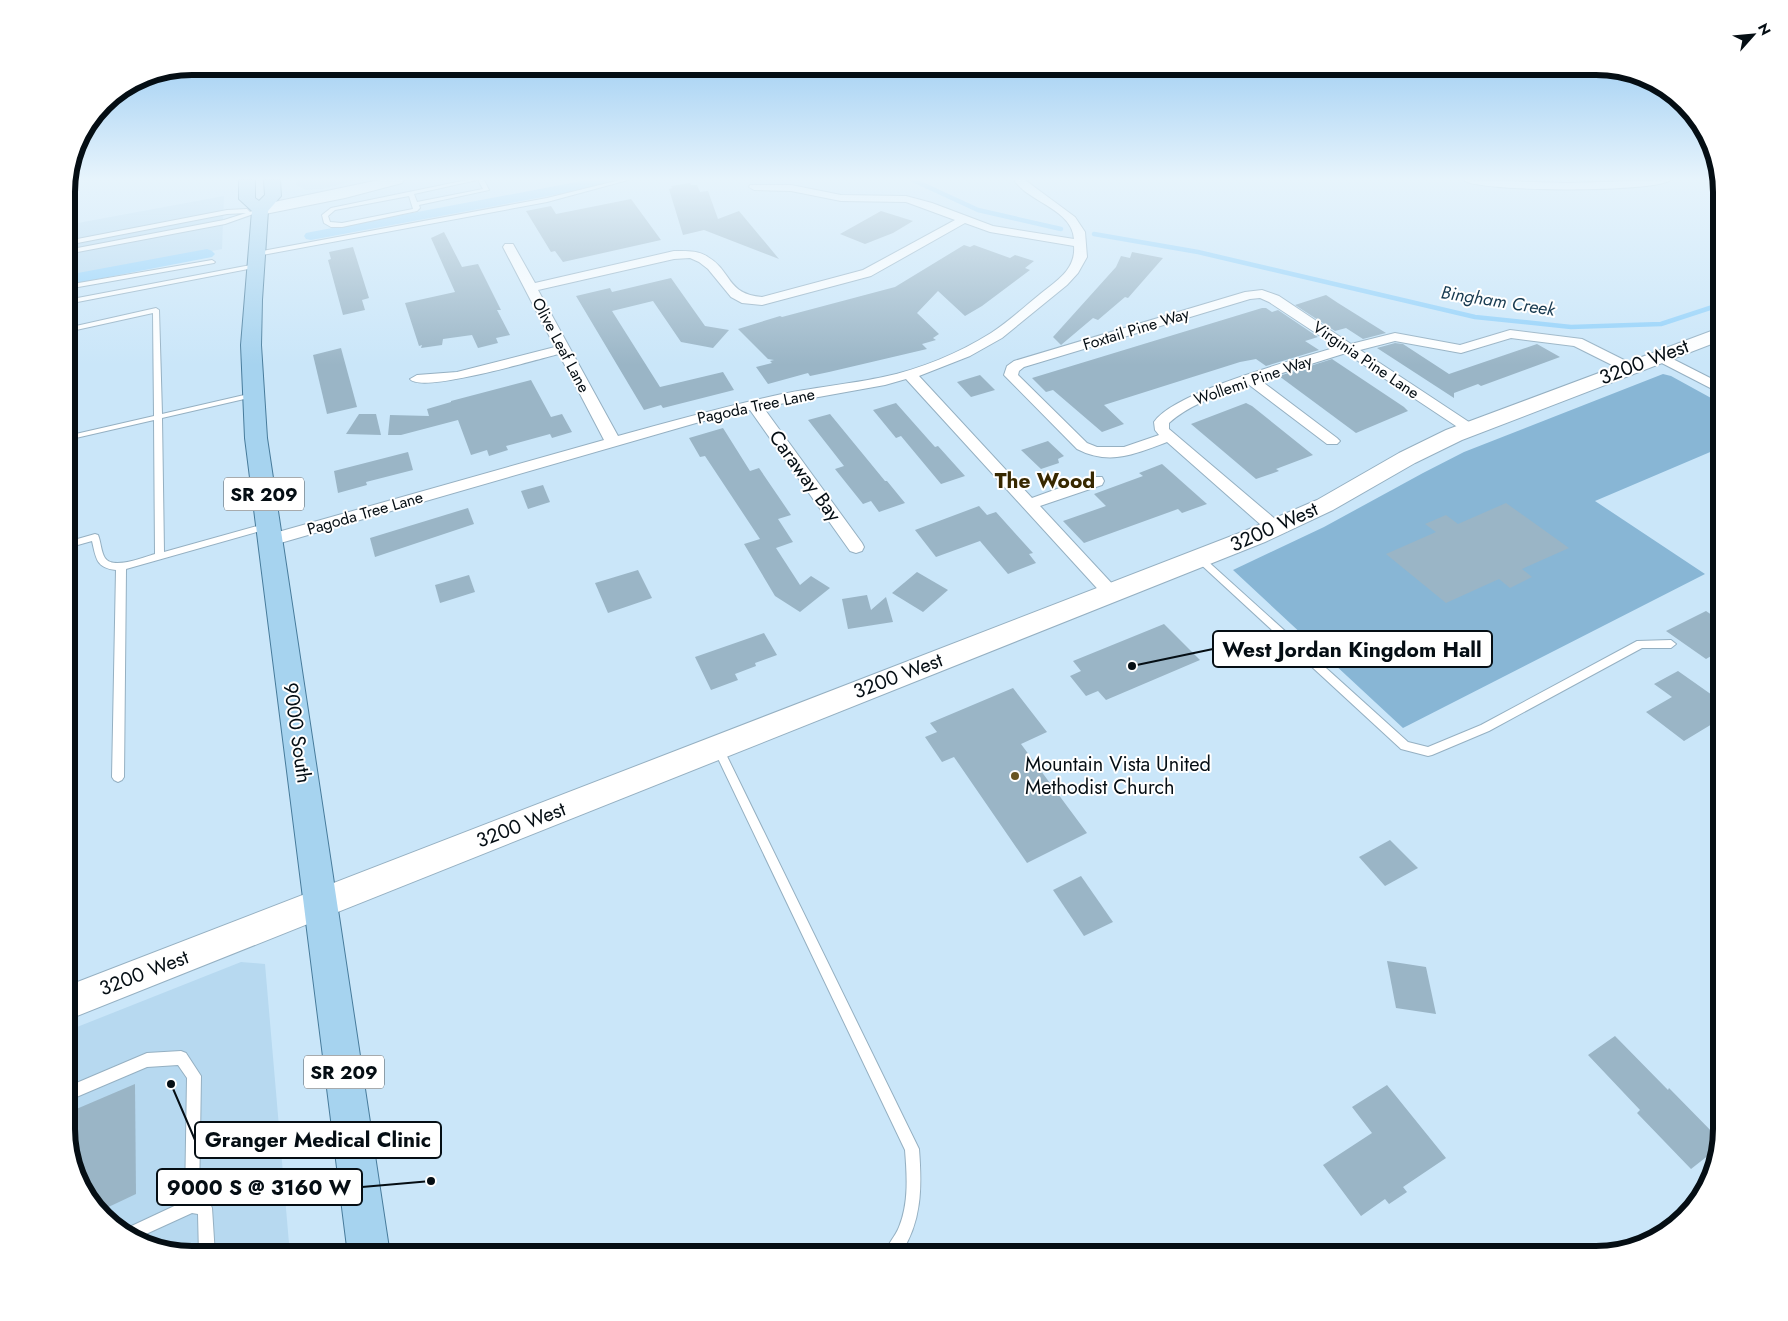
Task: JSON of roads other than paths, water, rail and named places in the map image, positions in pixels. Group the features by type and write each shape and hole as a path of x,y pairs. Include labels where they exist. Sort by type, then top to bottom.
{"main road":[{"name":"9000 South","path":"257,242 251,345 256,438 368,1246"}],"street":[{"path":"531,288 674,255 690,254 705,259 738,297 746,300 762,301 867,273 924,242"},
{"path":"1071,242 1081,243"},
{"name":"Pagoda Tree Lane","path":"269,533 754,404 872,384 910,375 957,357 997,335 1064,282 1078,264 1081,243"},
{"name":"Olive Leaf Lane","path":"509,248 613,442"},
{"name":"Virginia Pine Lane","path":"1262,294 1274,299 1470,429"},
{"name":"Foxtail Pine Way","path":"1169,436 1116,454 1101,455 1082,446 1013,378 1011,375 1012,368 1018,364 1249,295 1262,294"},
{"name":"Wollemi Pine Way","path":"1169,436 1160,426 1161,422 1166,416 1198,398 1349,348 1395,337 1461,349 1510,334 1577,342 1629,368"},
{"name":"3200 West","path":"75,999 1200,559 1276,528 1325,505 1408,458 1470,429 1713,336"},
{"path":"417,379 457,376 563,349"},
{"path":"1659,356 1713,385"},
{"path":"910,375 1111,593"},
{"path":"1251,380 1332,441"},
{"name":"Caraway Bay","path":"754,404 856,547"},
{"path":"1169,436 1276,528"},
{"path":"1030,504 1096,481"}],"lane":[{"path":"75,250 121,242"},
{"path":"75,300 345,242"},
{"path":"75,285 212,262"},
{"path":"75,328 156,310 160,556"},
{"path":"75,436 253,395"},
{"path":"75,543 95,538 101,560 109,566 121,567 180,550 269,533"},
{"path":"1200,559 1399,741 1405,746 1428,752 1485,728 1640,644 1672,644"},
{"path":"118,777 121,567"},
{"path":"718,747 912,1149 915,1183 912,1214 902,1241 898,1246"},
{"path":"75,1090 147,1060 181,1058 194,1076 192,1205"},
{"path":"136,1231 192,1205 205,1208 207,1246"}],"waterway":[{"name":"Bingham Creek","path":"1138,242 1198,252 1475,317 1571,327 1661,324 1713,307"},
{"path":"75,279 207,254"}],"place":[{"name":"West Jordan Kingdom Hall","path":"1132,666"},
{"name":"Mountain Vista United Methodist Church","path":"1015,776"},
{"name":"Granger Medical Clinic","path":"171,1084"},
{"name":"9000 S @ 3160 W","path":"431,1181"}],"district":[{"name":"The Wood","path":"1045,481"}]}
